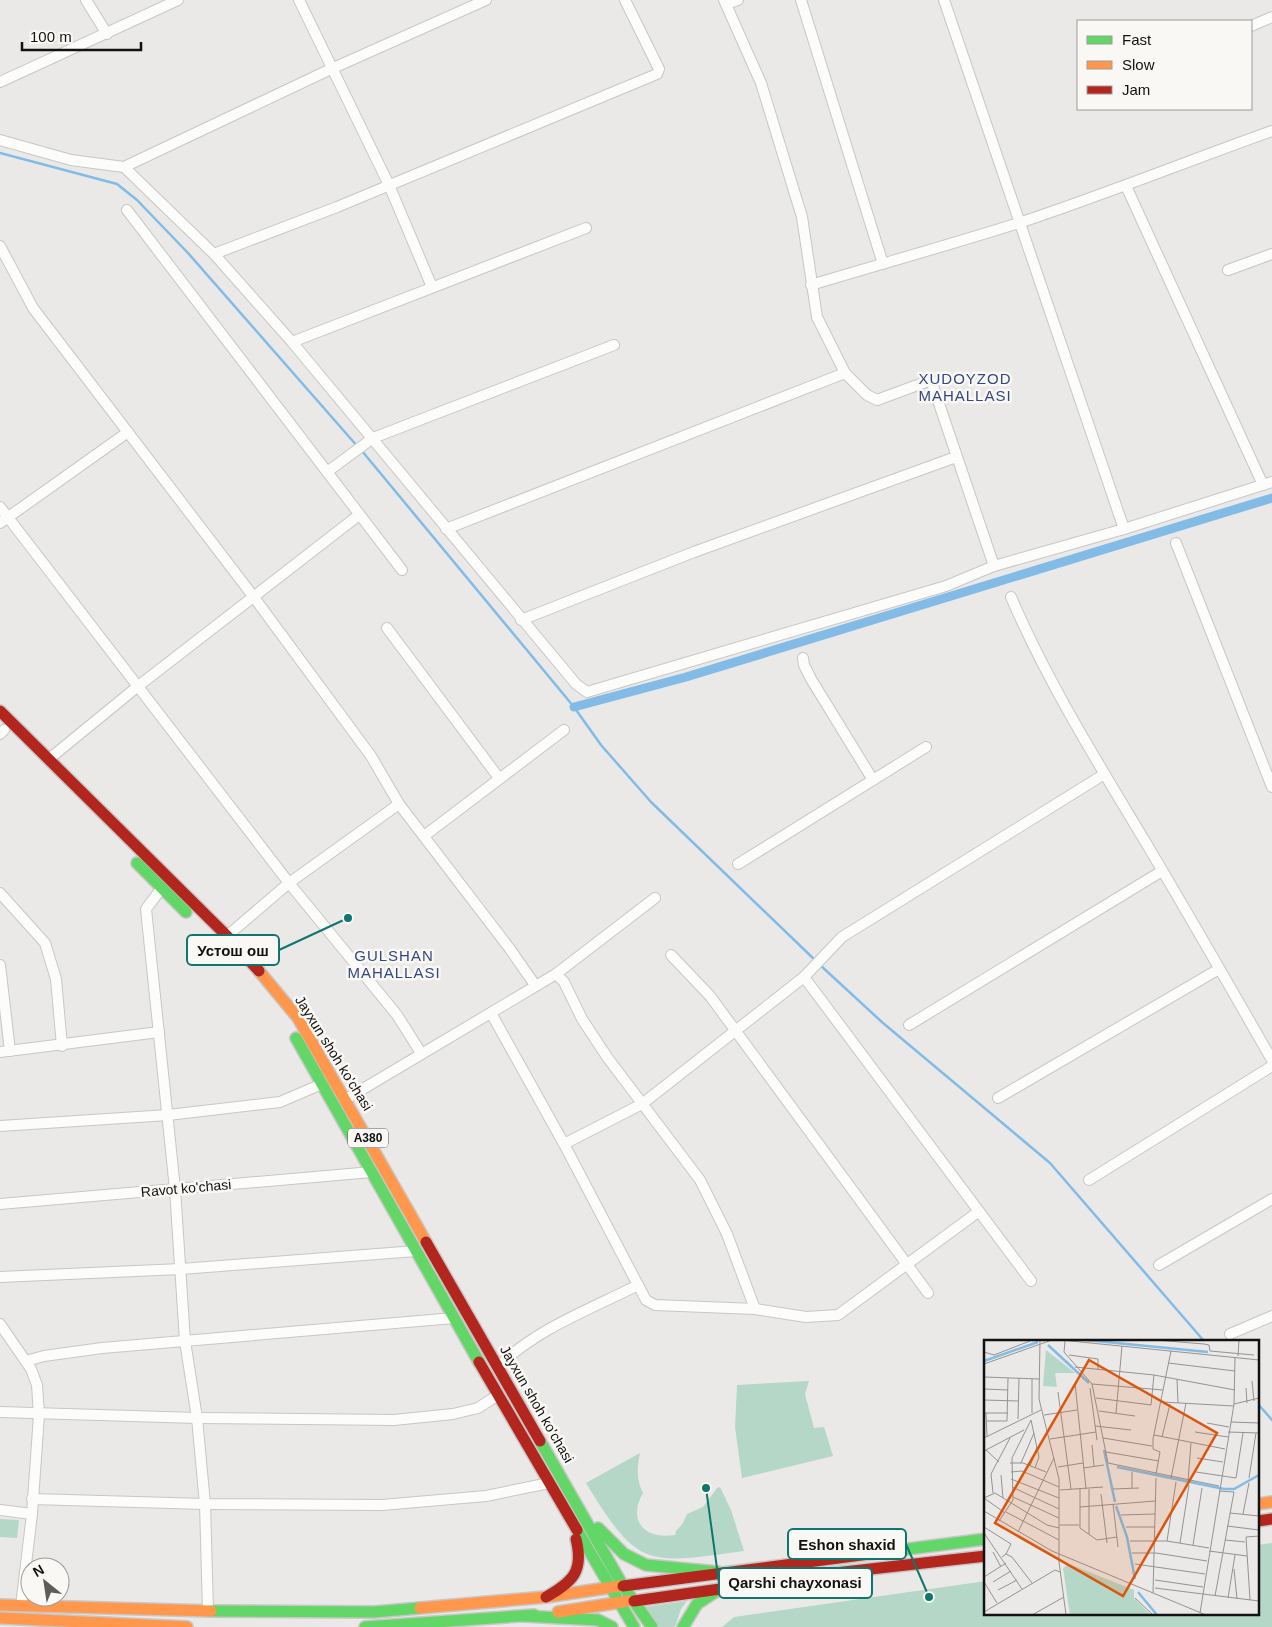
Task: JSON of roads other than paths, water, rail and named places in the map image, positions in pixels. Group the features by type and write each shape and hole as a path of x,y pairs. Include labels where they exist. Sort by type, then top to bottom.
{"main road":[{"name":"Jayxun shoh ko'chasi","path":"0,711 227,936 264,976 298,1018 499,1366 623,1586 652,1627"},
{"name":"Jayxun shoh ko'chasi","path":"1,730 263,991 289,1025 498,1395 634,1627"},
{"path":"581,1511 624,1554 646,1565 718,1572"},
{"path":"546,1597 567,1586 575,1575 580,1562 569,1517"},
{"path":"58,1607 208,1611 374,1612 546,1597 718,1572 984,1539"},
{"path":"365,1627 524,1616 634,1600 984,1556"},
{"path":"683,1627 687,1614 701,1600 720,1589"},
{"path":"0,1605 20,1606"},
{"path":"524,1616 598,1620 612,1627"},
{"path":"0,1618 188,1627"}],"street":[{"path":"86,0 107,34"},
{"path":"0,82 178,0"},
{"path":"299,0 389,185 432,287"},
{"path":"0,140 71,160 124,167 331,69 486,0"},
{"path":"214,254 389,185 657,74 659,69 625,0"},
{"path":"738,0 725,2 761,83 802,217 817,317 845,373 867,395 878,400 931,380 994,566"},
{"path":"801,0 883,264"},
{"path":"944,0 1124,529"},
{"path":"1252,26 1272,17"},
{"path":"811,285 1021,222 1126,186 1272,131"},
{"path":"124,167 214,254 292,342 370,440 521,620 576,684 587,692 946,586 994,566 1124,529 1268,483 1126,186"},
{"path":"127,210 402,570"},
{"path":"292,342 586,228"},
{"path":"0,246 32,308 253,596 371,756 399,804 535,985"},
{"path":"1228,270 1272,254"},
{"path":"326,472 370,440 614,345"},
{"path":"446,529 845,373"},
{"path":"4,520 128,432"},
{"path":"521,620 694,552 956,457"},
{"path":"0,507 4,520 289,883 397,1015 421,1053"},
{"path":"49,760 137,687 359,515"},
{"path":"1176,543 1272,787"},
{"path":"1011,597 1029,639 1103,775 1162,871 1272,1060"},
{"path":"387,628 499,778"},
{"path":"803,658 804,665 811,679 873,780"},
{"path":"424,836 564,730"},
{"path":"738,864 926,747"},
{"path":"564,1144 642,1104 804,977 842,937 1103,775"},
{"path":"227,936 289,883 399,804"},
{"path":"909,1025 1162,871"},
{"path":"161,888 146,909 175,1189 185,1341 197,1418 204,1504 208,1611"},
{"path":"0,892 45,943 56,979 62,1046"},
{"path":"346,1099 556,974 655,898"},
{"path":"671,955 710,996 928,1294"},
{"path":"0,965 5,1052 159,1032"},
{"path":"998,1098 1219,969"},
{"path":"556,974 564,982 582,1019 607,1057 700,1180 727,1234 755,1309"},
{"path":"804,977 1030,1281"},
{"path":"491,1013 564,1144 646,1300 655,1305 755,1309 806,1317 838,1315 978,1212"},
{"path":"1089,1180 1272,1066"},
{"path":"0,1126 168,1115 280,1102 322,1084"},
{"name":"Ravot ko'chasi","path":"0,1204 372,1172"},
{"path":"1159,1265 1272,1199"},
{"path":"0,1277 181,1269 416,1251"},
{"path":"499,1366 513,1352 534,1338 638,1285"},
{"path":"1230,1334 1272,1316"},
{"path":"26,1361 44,1356 102,1348 454,1318"},
{"path":"0,1324 26,1361 37,1385 39,1415 27,1557"},
{"path":"0,1412 39,1415 394,1420 453,1414 478,1408 498,1395"},
{"path":"32,1499 204,1504 382,1505 486,1496 549,1483"},
{"path":"0,1510 32,1514"}],"waterway":[{"path":"0,153 117,184 137,200 188,253 358,447"},
{"path":"362,451 574,707 601,745 651,802 816,961"},
{"path":"574,707 686,677 1272,498"},
{"path":"820,965 883,1023 1050,1163 1203,1340"},
{"path":"1260,1406 1272,1420"}],"place":[{"name":"Устош ош","path":"348,918"},
{"name":"Qarshi chayxonasi","path":"706,1488"},
{"name":"Eshon shaxid","path":"929,1597"}],"district":[{"name":"XUDOYZOD MAHALLASI","path":"965,386"},
{"name":"GULSHAN MAHALLASI","path":"394,964"}]}
